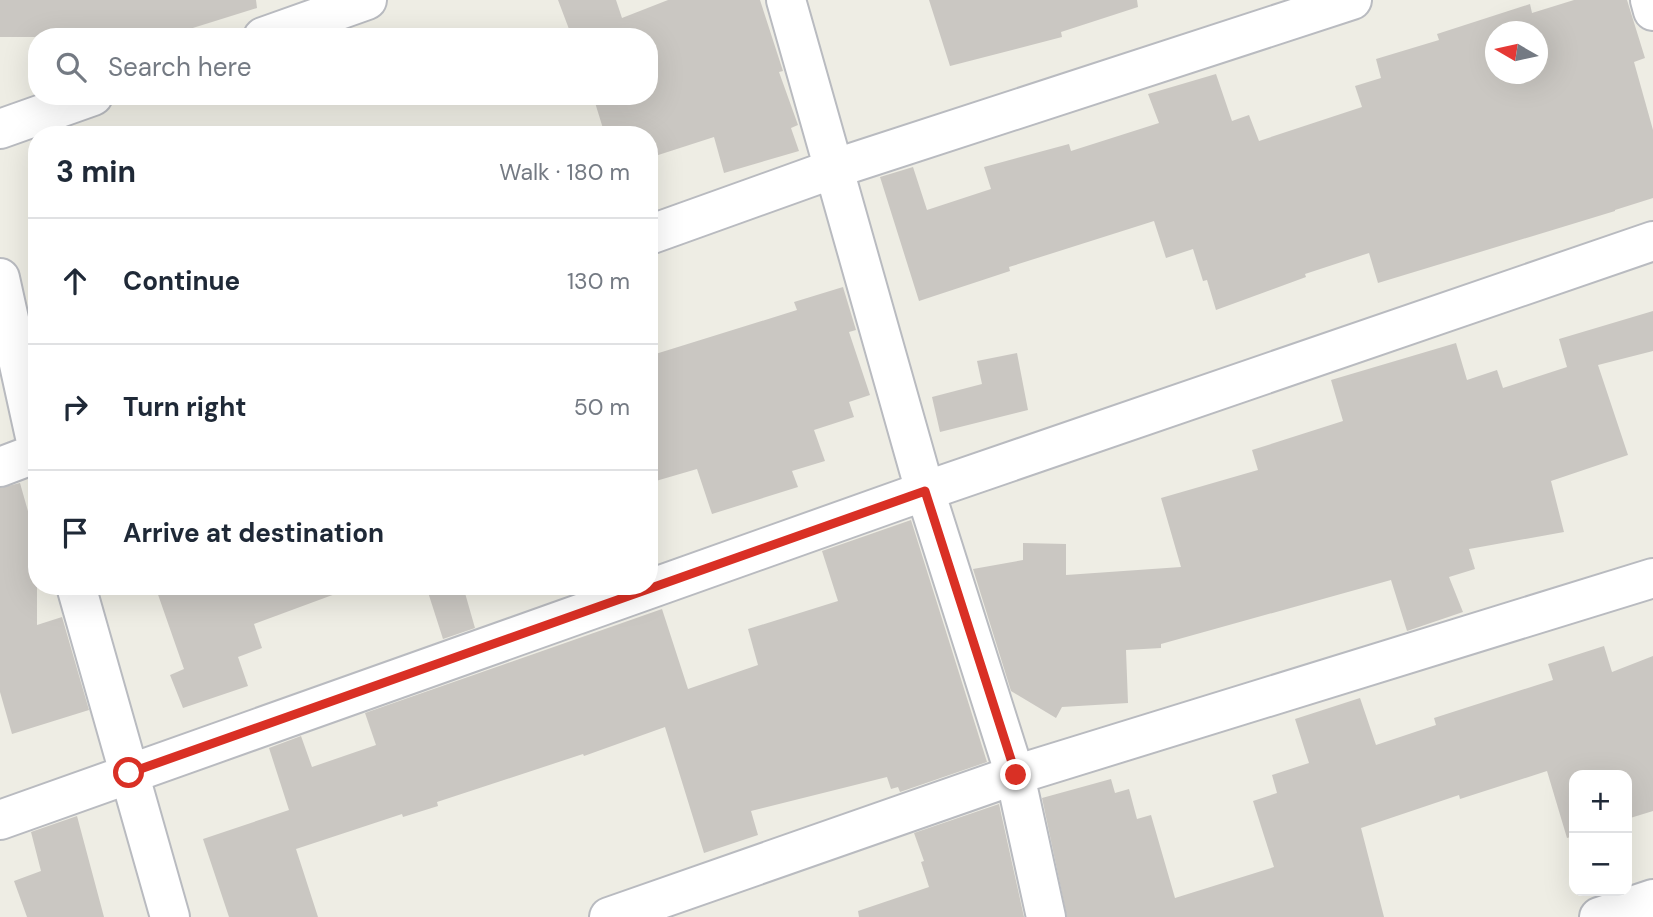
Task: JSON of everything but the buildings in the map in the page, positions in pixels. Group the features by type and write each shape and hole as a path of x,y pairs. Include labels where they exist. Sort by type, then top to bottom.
{"street":[{"path":"288,28 367,0"},
{"path":"786,0 925,491 1016,775 1046,917"},
{"path":"658,232 833,169 1352,0"},
{"path":"1650,0 1653,11"},
{"path":"0,129 68,105"},
{"path":"658,586 1653,241"},
{"path":"0,278 28,405"},
{"path":"0,467 28,456"},
{"path":"609,917 1016,775 1653,578"},
{"path":"79,595 170,917"},
{"path":"0,820 631,595"},
{"path":"1599,917 1653,899"}],"route":[{"path":"129,773 925,491 1016,775"}]}
